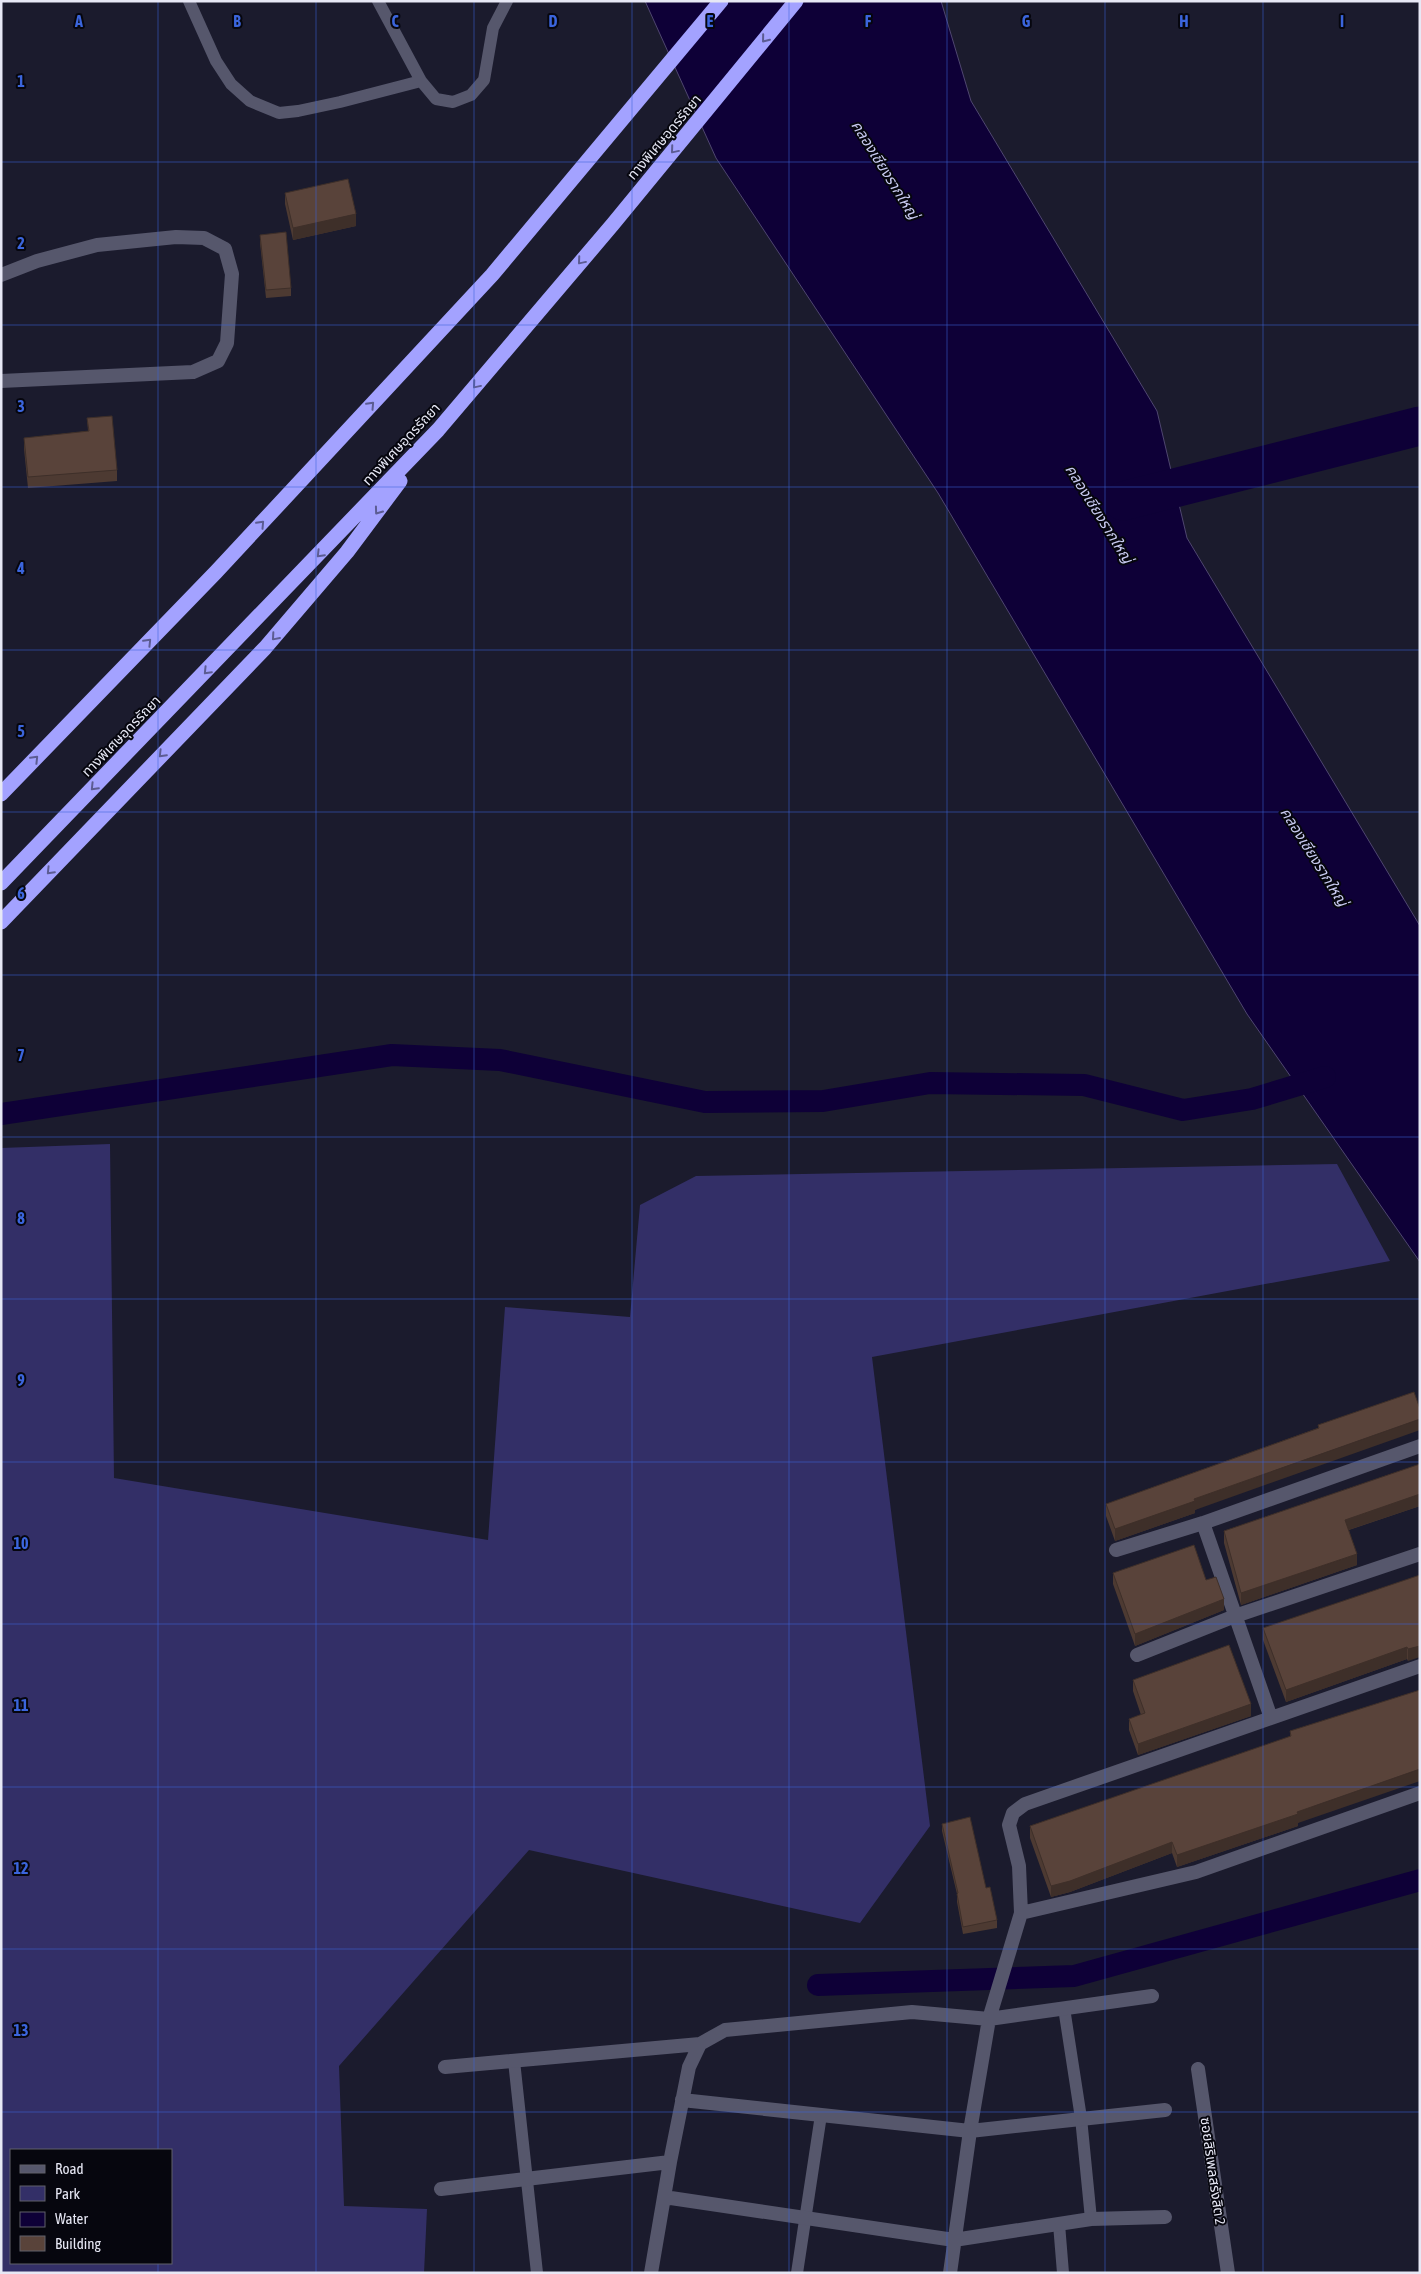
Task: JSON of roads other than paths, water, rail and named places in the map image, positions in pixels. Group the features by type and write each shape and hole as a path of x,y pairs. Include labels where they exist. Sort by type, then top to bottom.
{"highway":[{"path":"1,794 216,572 492,275 721,1"},
{"name":"ทางพิเศษอุดรรัถยา","path":"1,883 438,430 613,224 796,1"},
{"path":"1,922 265,648 347,552 438,430"}],"street":[{"path":"1,275 37,261 97,245 176,237 204,238 225,249 232,274 227,343 218,361 193,372 1,381"},
{"path":"1116,1550 1203,1523 1420,1446"},
{"path":"1203,1523 1271,1718"},
{"path":"1137,1655 1236,1616 1420,1554"},
{"path":"950,2273 970,2131 989,2019 1021,1912 1019,1866 1009,1825 1013,1813 1025,1804 1420,1666"},
{"path":"1021,1912 1196,1872 1420,1793"},
{"path":"445,2067 700,2044 725,2030 912,2012 989,2019 1152,1996"},
{"path":"651,2273 689,2067 700,2044"},
{"name":"ซอยสิริเพลสรังสิต 2","path":"1198,2069 1228,2273"},
{"path":"682,2100 970,2131 1166,2110"},
{"path":"441,2189 670,2162"},
{"path":"664,2197 954,2240 1090,2219 1166,2217"}],"lane":[{"path":"189,1 216,61 231,84 250,101 279,113 331,104 421,81"},
{"path":"378,1 421,81 436,99 453,102 471,95 484,80 493,28 507,1"},
{"path":"1064,2008 1081,2118 1090,2219"},
{"path":"514,2061 537,2273"},
{"path":"797,2273 821,2115"},
{"path":"1059,2224 1063,2273"}],"water":[{"name":"คลองเชียงรากใหญ่","path":"645,1 941,1 971,101 1157,411 1187,538 1420,926 1420,1262 1247,1014 938,493 716,158"}],"waterway":[{"path":"1123,501 1420,426"},
{"path":"1,1114 392,1055 500,1060 705,1102 823,1101 930,1083 1084,1085 1183,1110 1252,1099 1325,1077"},
{"path":"818,1985 1074,1976 1420,1880"}]}
